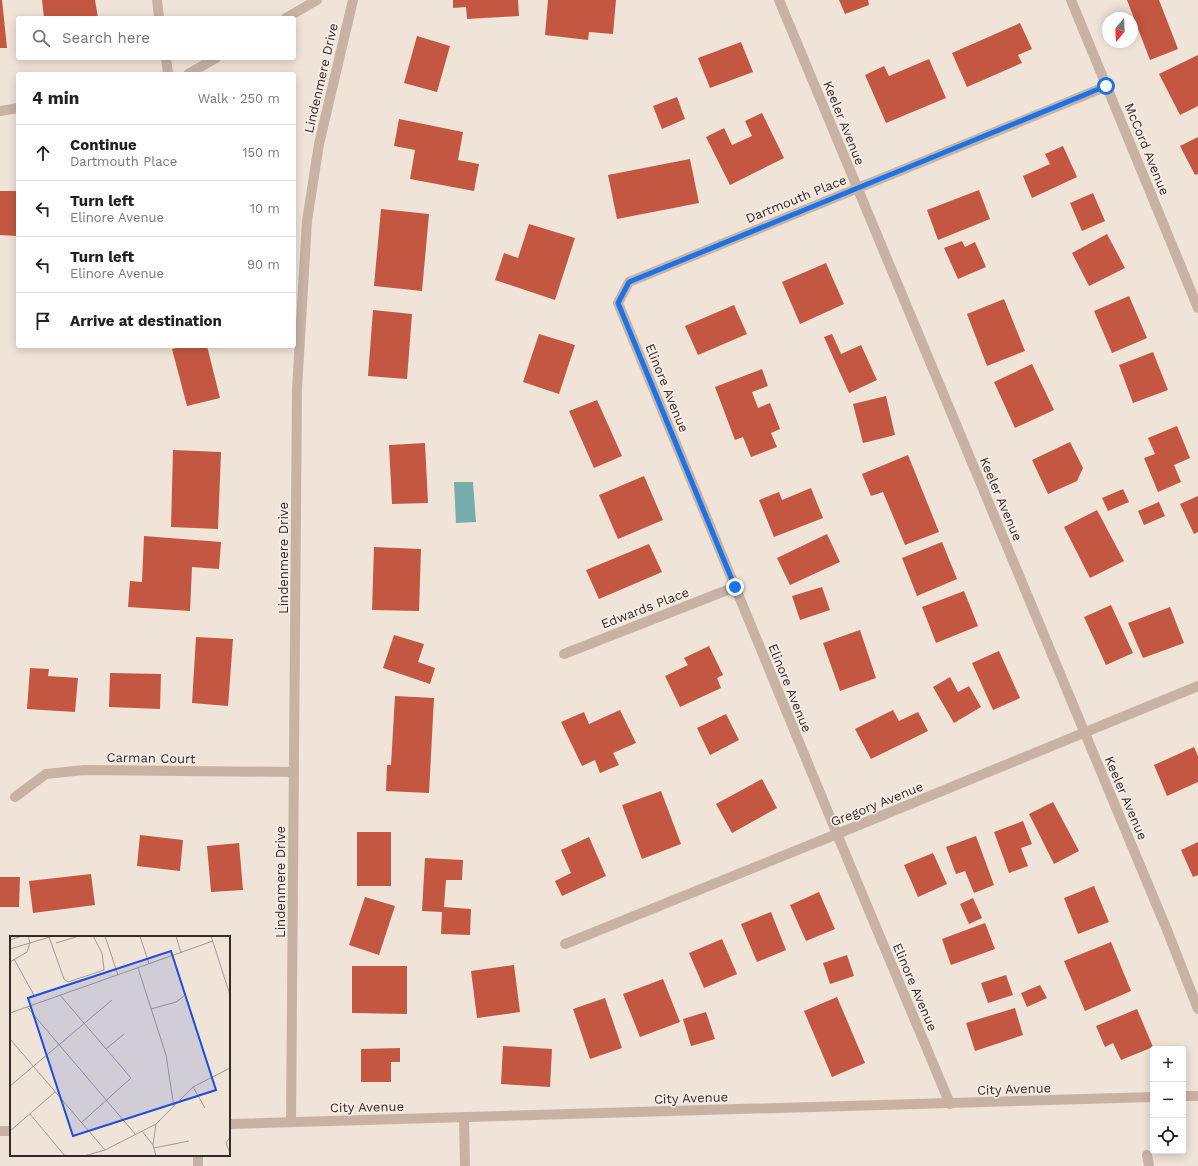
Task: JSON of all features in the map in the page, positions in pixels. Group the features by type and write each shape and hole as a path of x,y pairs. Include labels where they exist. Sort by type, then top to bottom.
{"street":[{"path":"157,0 159,16"},
{"path":"289,16 317,0"},
{"name":"Lindenmere Drive","path":"291,1121 297,389 307,221 319,144 353,0"},
{"name":"Keeler Avenue","path":"779,0 1164,922 1198,1009"},
{"name":"McCord Avenue","path":"1070,0 1198,308"},
{"path":"166,60 168,72"},
{"path":"192,72 212,60"},
{"name":"Dartmouth Place","path":"629,282 1106,86"},
{"path":"0,111 16,108"},
{"name":"Elinore Avenue","path":"629,282 618,303 950,1104"},
{"name":"Edwards Place","path":"564,654 735,587"},
{"name":"Gregory Avenue","path":"565,944 1198,686"},
{"name":"Carman Court","path":"15,798 46,774 84,770 294,772"},
{"path":"1186,1096 1198,1096"},
{"name":"City Avenue","path":"230,1124 1150,1097"},
{"path":"464,1118 465,1166"},
{"path":"1147,1155 1149,1166"}],"water":[{"path":"454,482 473,482 476,522 456,523"}],"building":[{"path":"0,0 2,0 7,48 0,48"},
{"path":"42,0 95,0 98,16 44,16"},
{"path":"453,0 518,0 519,16 467,19 466,7 453,8"},
{"path":"548,0 616,0 613,34 589,32 588,40 545,35"},
{"path":"839,0 868,0 869,5 845,14"},
{"path":"1127,0 1159,0 1178,49 1150,60 1138,29 1138,12 1132,12"},
{"path":"1020,23 1032,49 1018,55 1022,63 967,87 952,53"},
{"path":"417,36 450,46 437,92 404,83"},
{"path":"741,42 753,72 710,88 698,58"},
{"path":"1198,55 1198,106 1180,115 1159,74"},
{"path":"929,59 946,98 886,123 865,75 884,66 889,76"},
{"path":"677,97 685,119 662,129 653,106"},
{"path":"762,113 784,158 730,185 706,137 724,128 732,145 752,136 745,121"},
{"path":"399,119 463,132 458,160 479,164 474,191 410,179 415,150 394,146"},
{"path":"1198,137 1198,174 1195,175 1180,146"},
{"path":"1063,146 1077,177 1032,198 1023,176 1050,164 1045,154"},
{"path":"690,159 699,203 617,219 608,175"},
{"path":"979,190 990,219 938,240 927,210"},
{"path":"0,191 16,191 16,236 0,235"},
{"path":"1093,193 1105,221 1082,231 1070,203"},
{"path":"381,209 429,214 422,291 374,286"},
{"path":"529,224 575,238 555,300 495,280 504,253 518,258"},
{"path":"1107,234 1125,268 1089,286 1072,253"},
{"path":"962,241 965,247 975,242 986,267 958,279 944,248"},
{"path":"826,263 844,304 800,324 782,282"},
{"path":"1129,296 1147,338 1112,353 1094,311"},
{"path":"1004,299 1025,351 987,366 967,314"},
{"path":"734,305 747,334 698,355 685,326"},
{"path":"373,310 412,314 407,379 368,376"},
{"path":"539,334 575,345 559,394 523,382"},
{"path":"832,334 841,354 861,345 877,380 849,393 824,337"},
{"path":"208,348 220,398 187,406 172,349"},
{"path":"1153,352 1168,390 1133,403 1119,365"},
{"path":"1032,364 1054,410 1015,428 994,382"},
{"path":"762,369 768,386 752,392 758,408 770,403 780,429 771,433 777,447 751,457 743,437 735,440 715,387"},
{"path":"886,396 895,435 863,443 853,404"},
{"path":"597,400 622,456 594,468 569,411"},
{"path":"1177,426 1190,458 1174,465 1181,482 1158,492 1144,458 1155,454 1148,438"},
{"path":"1070,442 1083,468 1077,481 1048,494 1032,460"},
{"path":"425,443 428,503 392,504 389,445"},
{"path":"173,450 221,452 218,529 171,527"},
{"path":"908,455 939,532 905,545 883,492 871,496 862,474"},
{"path":"644,476 663,520 618,539 599,495"},
{"path":"811,488 823,518 774,537 759,500 779,492 782,500"},
{"path":"1123,489 1129,502 1108,511 1102,498"},
{"path":"1198,496 1198,532 1194,534 1180,504"},
{"path":"1159,502 1165,516 1144,525 1138,511"},
{"path":"1097,510 1124,561 1090,578 1064,527"},
{"path":"827,534 840,562 790,585 777,558"},
{"path":"144,536 221,542 219,569 192,567 190,611 128,607 130,581 142,582"},
{"path":"942,542 957,579 917,596 902,558"},
{"path":"649,544 662,572 599,599 586,570"},
{"path":"374,547 421,549 419,611 372,610"},
{"path":"822,587 830,610 800,620 792,596"},
{"path":"964,591 978,626 936,643 922,607"},
{"path":"1111,605 1133,653 1106,665 1084,617"},
{"path":"1170,607 1184,643 1143,658 1128,623"},
{"path":"860,630 876,678 840,691 823,643"},
{"path":"394,635 424,644 418,662 435,668 430,684 383,668"},
{"path":"196,637 233,639 228,706 192,703"},
{"path":"709,646 723,675 717,678 721,688 680,707 665,676 688,665 684,658"},
{"path":"999,651 1020,698 993,710 972,663"},
{"path":"30,668 49,669 48,676 78,678 75,712 27,709"},
{"path":"110,673 161,674 160,709 109,707"},
{"path":"950,677 958,692 969,686 981,707 954,723 933,687"},
{"path":"395,696 434,698 429,793 386,791 387,765 391,765"},
{"path":"620,710 636,743 613,753 619,765 600,773 595,760 582,766 561,722 584,712 589,724"},
{"path":"893,710 899,721 918,712 928,731 871,759 855,729"},
{"path":"726,714 739,740 710,755 697,728"},
{"path":"1194,747 1198,756 1198,782 1167,796 1154,765"},
{"path":"762,779 777,808 732,833 716,804"},
{"path":"661,791 681,844 642,859 622,805"},
{"path":"1053,802 1079,851 1054,864 1029,814"},
{"path":"1023,821 1032,844 1021,848 1028,866 1009,873 994,832"},
{"path":"357,832 391,832 391,886 357,886"},
{"path":"140,835 183,840 180,871 137,866"},
{"path":"976,836 994,885 974,893 965,871 956,874 946,847"},
{"path":"589,837 606,876 562,896 555,881 571,873 561,850"},
{"path":"1198,842 1198,875 1193,877 1181,850"},
{"path":"239,843 243,890 211,892 207,846"},
{"path":"933,853 947,884 918,897 904,865"},
{"path":"425,858 463,860 462,880 446,880 444,907 471,909 470,935 441,934 442,912 422,911"},
{"path":"91,874 95,905 33,913 29,881"},
{"path":"0,877 20,877 19,907 0,907"},
{"path":"1094,886 1109,922 1078,934 1064,898"},
{"path":"819,892 835,929 806,941 790,905"},
{"path":"365,897 395,906 379,955 349,945"},
{"path":"973,898 982,918 969,924 960,904"},
{"path":"771,912 786,950 757,962 741,924"},
{"path":"985,923 995,949 951,965 942,939"},
{"path":"722,939 737,974 704,988 689,953"},
{"path":"1111,942 1131,991 1085,1011 1064,961"},
{"path":"847,955 854,976 830,984 823,963"},
{"path":"514,965 520,1012 477,1018 471,971"},
{"path":"352,966 407,966 407,1014 352,1013"},
{"path":"1006,975 1013,995 988,1003 981,983"},
{"path":"663,979 680,1022 640,1037 623,994"},
{"path":"1040,985 1047,998 1027,1007 1021,993"},
{"path":"837,997 865,1063 832,1077 804,1011"},
{"path":"605,998 622,1048 590,1059 573,1009"},
{"path":"1015,1008 1023,1035 975,1051 966,1023"},
{"path":"1137,1009 1153,1046 1121,1060 1113,1043 1105,1047 1096,1026"},
{"path":"706,1012 715,1039 691,1046 683,1019"},
{"path":"503,1046 552,1049 550,1087 501,1084"},
{"path":"400,1048 400,1062 391,1062 391,1082 361,1082 361,1049"}],"route":[{"path":"735,587 618,303 629,282 1106,86"}]}
